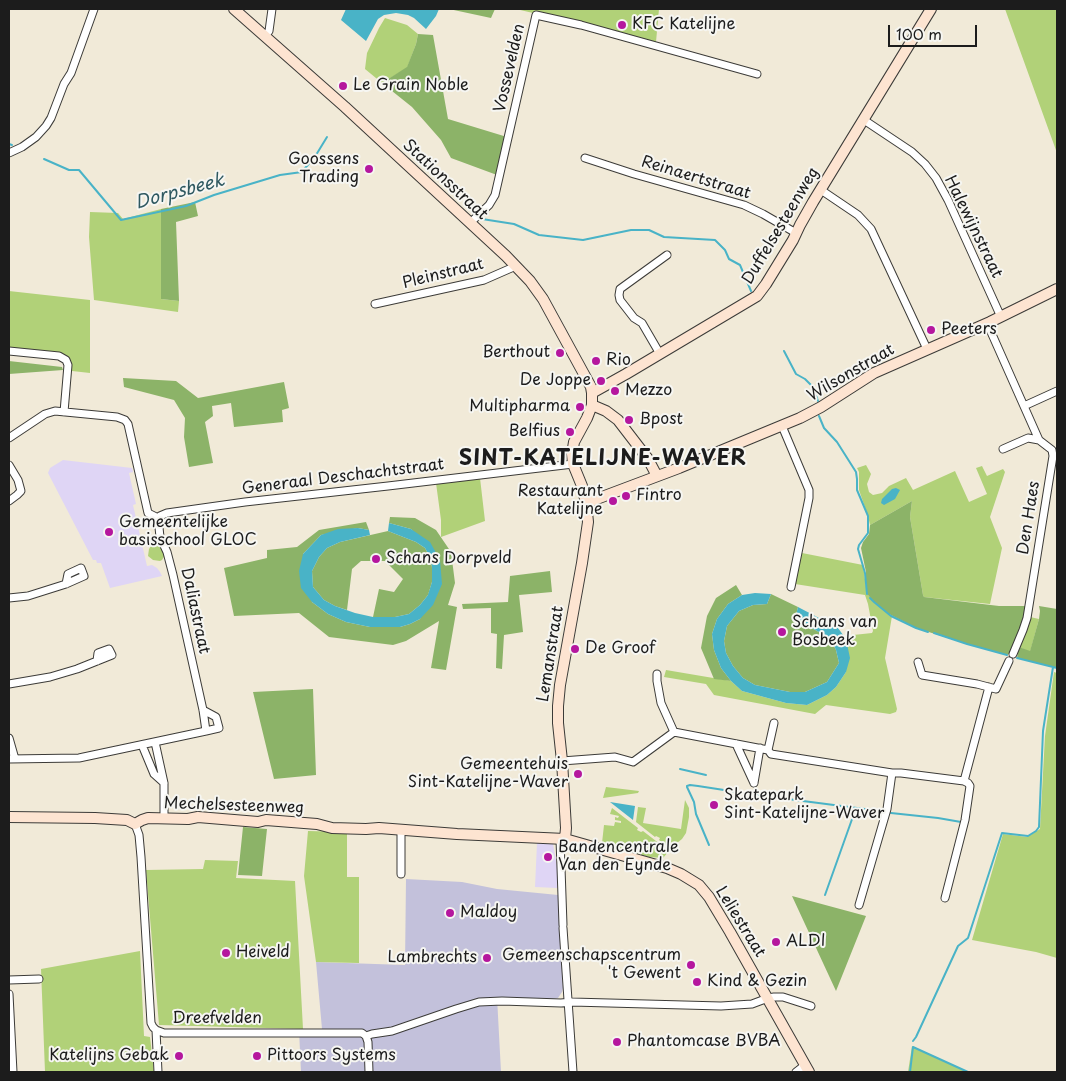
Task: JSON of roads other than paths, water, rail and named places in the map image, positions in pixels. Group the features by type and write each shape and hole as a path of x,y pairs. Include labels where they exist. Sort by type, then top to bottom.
{"street":[{"path":"9,153 36,138 51,118 94,9"},
{"name":"Stationsstraat","path":"234,9 320,84 530,281 543,299 591,387 592,405"},
{"path":"265,36 269,31 272,9"},
{"name":"Duffelsesteenweg","path":"592,392 604,387 757,296 931,9"},
{"name":"Vossevelden","path":"470,223 489,205 495,195 536,15 581,25 756,74"},
{"name":"Halewijnstraat","path":"864,120 912,152 936,178 948,200 1000,316"},
{"name":"Reinaertstraat","path":"585,158 744,206 763,214 796,233"},
{"path":"820,190 858,215 871,229 927,349"},
{"path":"660,354 642,323 634,318 620,300 619,295 620,289 667,255"},
{"name":"Pleinstraat","path":"375,304 484,280 516,266"},
{"name":"Wilsonstraat","path":"586,503 679,468 800,418 821,407 874,373 987,323 1057,289"},
{"name":"Den Haes","path":"987,323 1039,440 1052,450 1053,456 1029,606 1023,630 996,689 989,687"},
{"path":"9,351 59,356 66,360 68,365 64,412"},
{"path":"1024,406 1057,391"},
{"path":"573,464 574,442 592,405 606,411 622,425 648,459 656,476"},
{"path":"9,438 45,414 55,411 116,417 125,420 128,424 148,513 158,518"},
{"path":"782,426 809,490 791,587"},
{"path":"1003,449 1028,438 1039,440"},
{"name":"Lemanstraat","path":"563,839 566,828 558,706 588,522 582,486 573,464"},
{"name":"Generaal Deschachtstraat","path":"158,518 167,513 245,502 573,464"},
{"path":"9,465 18,480 21,491 9,500"},
{"name":"Daliastraat","path":"158,518 160,537 167,552 206,730"},
{"path":"9,598 28,596 66,584"},
{"path":"9,684 50,677 97,660"},
{"path":"918,662 922,675 989,687 964,781"},
{"path":"657,674 661,703 674,732"},
{"path":"9,738 12,759 79,758 219,728 216,717 203,710"},
{"path":"736,744 754,784 774,723"},
{"path":"562,760 615,757 634,762 674,732 764,749 771,754 892,774 901,773 964,781 970,786 965,820 945,898"},
{"path":"155,742 164,783 164,819"},
{"path":"142,745 154,774 164,783"},
{"path":"860,905 887,810 892,774"},
{"name":"Mechelsesteenweg","path":"9,817 95,818 127,820 135,824 148,818 188,819 198,817 317,824 332,828 379,828 563,839"},
{"name":"Dreefvelden","path":"135,824 139,836 141,857 152,1023 156,1030 164,1032 362,1033 366,1036 392,1031 479,1002 721,1006 752,1004 768,998"},
{"path":"400,830 401,874"},
{"path":"563,839 563,927 573,1072"},
{"name":"Leliestraat","path":"563,839 667,868 698,885 709,897 807,1068"},
{"path":"9,980 39,979"},
{"path":"9,994 12,1072"},
{"path":"768,998 783,998 811,1006"},
{"path":"156,1030 158,1072"},
{"path":"366,1036 369,1072"},
{"path":"796,1072 807,1068"}],"water":[{"path":"346,9 439,9 426,29 408,15 396,13 384,15 378,19 366,41 341,20"},
{"path":"892,489 900,490 895,499 884,505 881,503 882,499"},
{"path":"389,523 411,529 430,542 440,560 442,584 433,605 420,619 400,627 370,627 346,622 328,614 312,602 301,588 299,571 303,554 321,535 338,529 358,528 369,530 370,535 340,542 327,548 319,557 312,571 313,587 324,600 335,606 373,617 395,617 409,614 420,605 428,595 432,582 431,559 425,548 416,542 388,531"},
{"path":"755,593 771,594 767,604 753,605 739,611 727,626 724,641 726,653 733,666 743,678 755,685 790,692 805,692 827,682 839,663 836,650 830,638 795,619 798,607 838,628 846,639 850,658 846,672 836,687 827,695 807,705 786,703 742,691 721,668 714,650 712,634 717,619 728,604 742,595"},
{"path":"610,802 635,806 633,820"}],"waterway":[{"name":"Dorpsbeek","path":"44,159 69,170 79,170 121,220 186,206 214,195 280,175 302,172 316,155 327,137"},
{"name":"Dorpsbeek","path":"482,219 514,224 539,235 583,240 631,230 649,230 664,237 715,240 725,250 729,259 740,265 751,291"},
{"name":"Dorpsbeek","path":"784,351 796,374 813,387 818,401"},
{"name":"Dorpsbeek","path":"819,416 824,428 837,442 856,472 857,490 868,516 868,533 858,549 865,573 867,594"},
{"name":"Dorpsbeek","path":"870,598 891,616 928,632"},
{"name":"Dorpsbeek","path":"934,633 1007,655"},
{"name":"Dorpsbeek","path":"1017,658 1057,668"},
{"path":"913,1041 958,946 968,938 1002,833 1028,836 1039,827 1043,731 1053,667"},
{"path":"680,769 706,775"},
{"path":"709,845 687,786 750,794"},
{"path":"757,795 880,811"},
{"path":"825,895 856,808"},
{"path":"891,813 961,822"},
{"path":"913,1047 968,1072"},
{"path":"910,1072 913,1047"}],"place":[{"name":"KFC Katelijne","path":"622,25"},
{"name":"Le Grain Noble","path":"343,86"},
{"name":"Goossens Trading","path":"369,169"},
{"name":"Peeters","path":"931,330"},
{"name":"Berthout","path":"560,353"},
{"name":"Rio","path":"596,361"},
{"name":"De Joppe","path":"601,381"},
{"name":"Mezzo","path":"615,391"},
{"name":"Multipharma","path":"580,407"},
{"name":"Bpost","path":"629,420"},
{"name":"Belfius","path":"570,432"},
{"name":"Fintro","path":"626,496"},
{"name":"Restaurant Katelijne","path":"613,501"},
{"name":"Gemeentelijke basisschool GLOC","path":"109,532"},
{"name":"Schans Dorpveld","path":"376,559"},
{"name":"Schans van Bosbeek","path":"782,632"},
{"name":"De Groof","path":"575,649"},
{"name":"Gemeentehuis Sint-Katelijne-Waver","path":"578,774"},
{"name":"Skatepark Sint-Katelijne-Waver","path":"714,805"},
{"name":"Bandencentrale Van den Eynde","path":"548,857"},
{"name":"Maldoy","path":"450,913"},
{"name":"ALDI","path":"776,942"},
{"name":"Heiveld","path":"226,953"},
{"name":"Lambrechts","path":"487,958"},
{"name":"Gemeenschapscentrum 't Gewent","path":"691,965"},
{"name":"Kind & Gezin","path":"697,982"},
{"name":"Phantomcase BVBA","path":"617,1042"},
{"name":"Katelijns Gebak","path":"179,1056"},
{"name":"Pittoors Systems","path":"257,1056"}],"district":[{"name":"SINT-KATELIJNE-WAVER","path":"603,459"}]}
